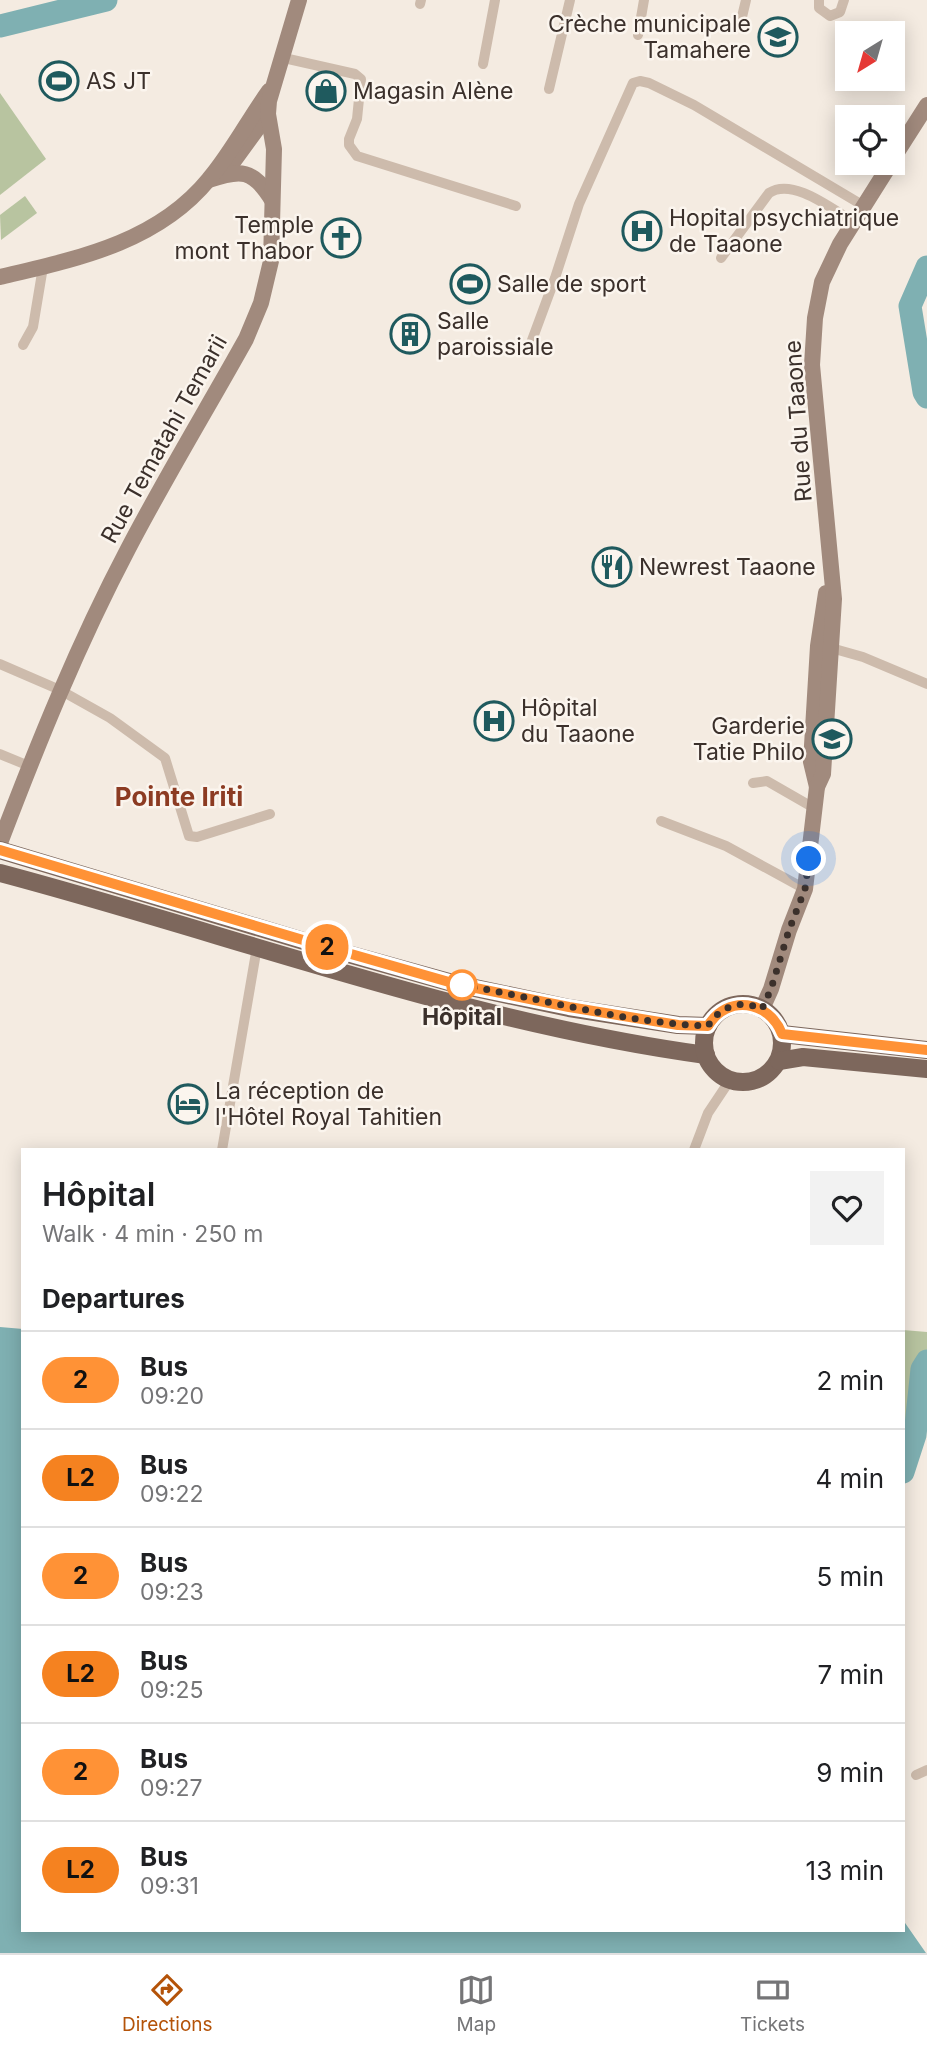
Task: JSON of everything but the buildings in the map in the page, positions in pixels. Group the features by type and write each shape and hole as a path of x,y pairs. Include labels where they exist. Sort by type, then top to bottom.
{"main road":[{"path":"0,277 131,240 187,203 209,180 276,80 299,0"},
{"name":"Rue Tematahi Temarii","path":"0,843 60,690 128,549 254,321 271,261 274,149 268,114 276,80"},
{"name":"Rue du Taaone","path":"905,140 927,105"},
{"path":"209,180 237,157 268,114"},
{"path":"209,180 230,173 244,173 258,181 272,200"},
{"name":"Rue du Taaone","path":"762,1009 805,889 817,787 823,775 825,647 834,599 812,365 815,318 822,282 883,175"},
{"path":"0,850 456,984 569,1007 678,1025 708,1026"},
{"path":"0,873 507,1018 619,1041 706,1055"},
{"path":"744,1004 762,1009 776,1022 782,1034 779,1061 761,1079 745,1083 730,1080 715,1070 706,1055 704,1040 708,1026 719,1012 730,1006 744,1004"},
{"path":"782,1034 927,1049"},
{"path":"779,1061 803,1057 927,1069"}],"street":[{"path":"483,64 495,0"},
{"path":"548,89 570,0"},
{"path":"638,35 644,0"},
{"path":"741,22 746,0"},
{"path":"819,0 819,8 830,16 840,12 844,0"},
{"path":"284,58 355,74 362,79 357,119 349,139 352,152 357,156 516,206"},
{"path":"528,351 579,204 633,83 640,80 649,83 694,104 864,206"},
{"path":"721,258 769,193 779,188 796,190 854,222"},
{"path":"23,345 33,327 43,267"},
{"path":"825,647 863,657 927,684"},
{"path":"0,664 60,690 125,726 164,758 189,836 197,837 270,814"},
{"path":"0,754 29,766"},
{"path":"753,783 767,782 814,808"},
{"path":"661,821 726,846 805,889"},
{"path":"222,1148 257,947"},
{"path":"695,1148 708,1113 730,1080"}],"green space":[{"path":"0,93 46,159 0,195"},
{"path":"25,196 37,213 1,240 0,215"},
{"path":"905,1330 927,1332 927,1351 905,1431"}],"water":[{"path":"0,1327 21,1329 21,1932 905,1932 905,1923 926,1953 0,1953"}],"waterway":[{"path":"0,26 106,0"},
{"path":"927,267 910,306 927,397"},
{"path":"905,1466 915,1435 922,1369 927,1361"}],"bus line":[{"name":"2","path":"0,850 416,973 530,1000 678,1025 708,1026 712,1018 726,1008 749,1004 768,1013 782,1034 927,1050"}],"place":[{"name":"Crèche municipale Tamahere","path":"778,37"},
{"name":"AS JT","path":"59,81"},
{"name":"Magasin Alène","path":"326,91"},
{"name":"Hopital psychiatrique de Taaone","path":"642,231"},
{"name":"Temple mont Thabor","path":"341,238"},
{"name":"Salle de sport","path":"470,284"},
{"name":"Salle paroissiale","path":"410,334"},
{"name":"Newrest Taaone","path":"612,567"},
{"name":"Hôpital du Taaone","path":"494,721"},
{"name":"Garderie Tatie Philo","path":"832,739"},
{"name":"Hôpital","path":"462,985"},
{"name":"La réception de l'Hôtel Royal Tahitien","path":"188,1104"}],"district":[{"name":"Pointe Iriti","path":"179,797"}],"route":[{"path":"462,985 550,1004 678,1025 708,1026 719,1012 735,1005 749,1004 762,1009 805,889 809,859"}]}
